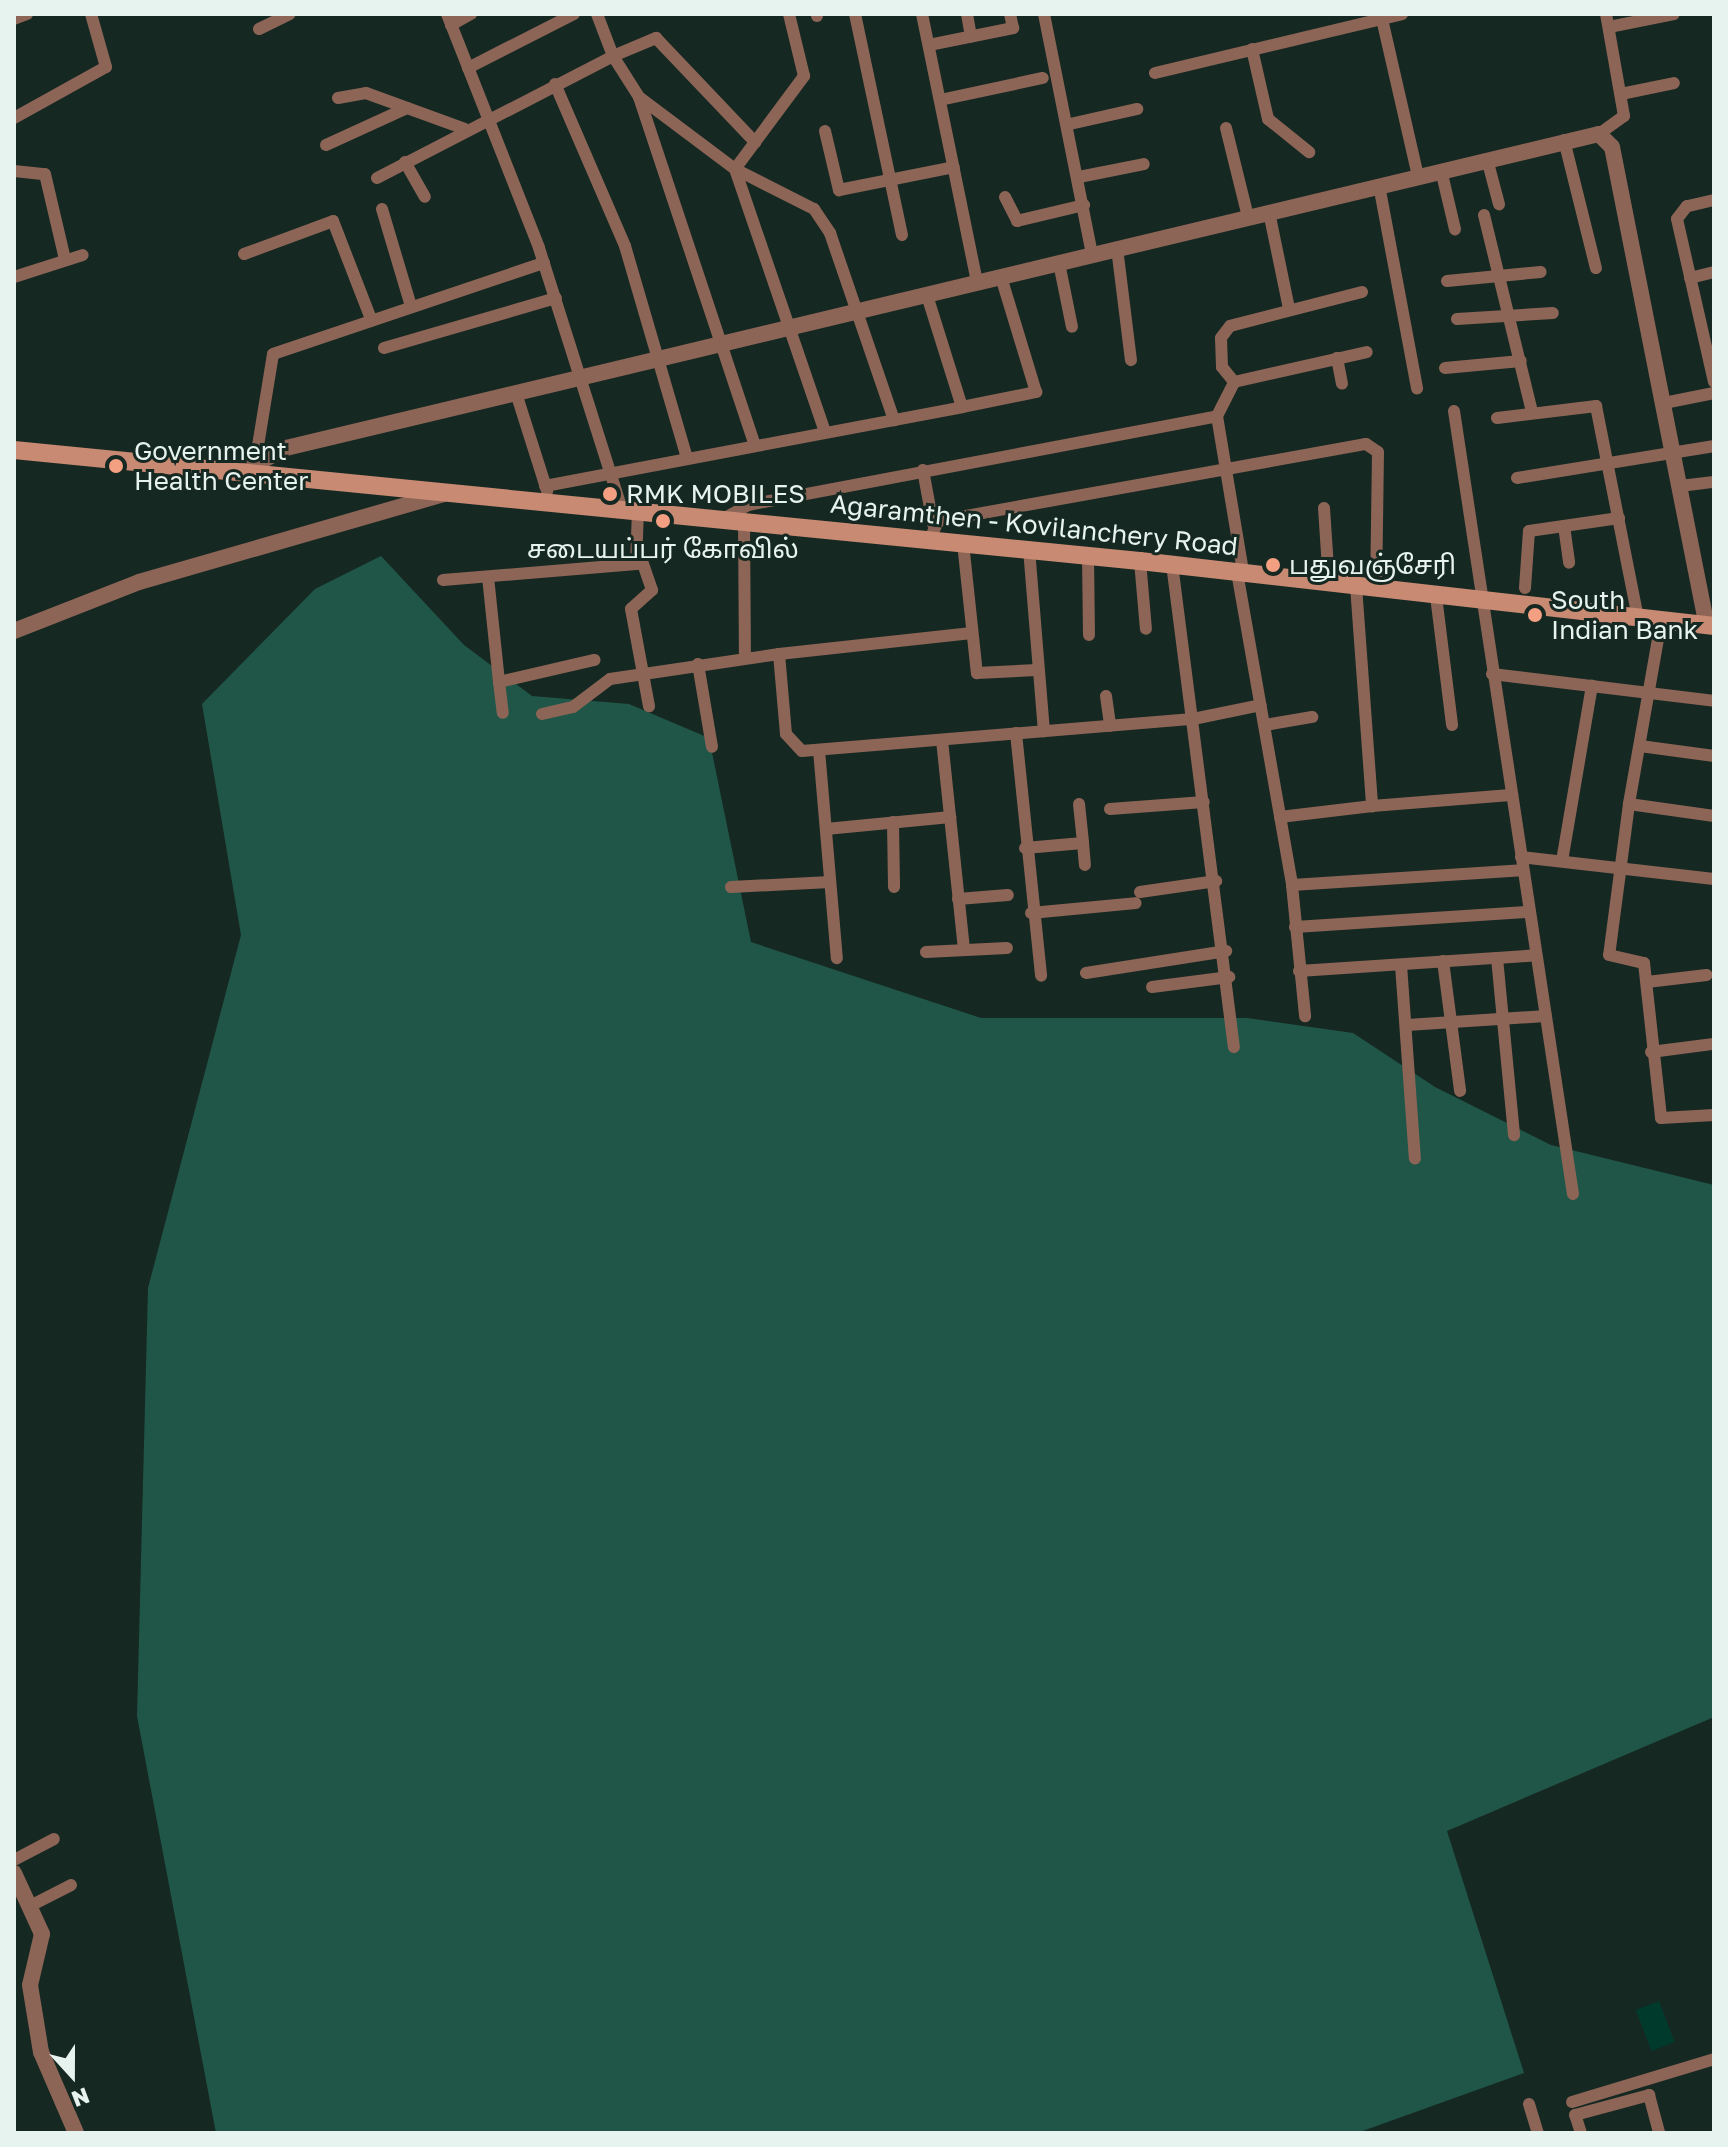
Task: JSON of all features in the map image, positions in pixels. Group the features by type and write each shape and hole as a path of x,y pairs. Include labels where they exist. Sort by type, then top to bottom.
{"main road":[{"name":"Agaramthen - Kovilanchery Road","path":"14,450 250,467 444,494 547,494 630,508 744,521 931,531 963,543 1710,626"}],"street":[{"path":"14,19 27,14"},
{"path":"14,118 106,67 91,14"},
{"path":"259,29 290,14"},
{"path":"471,14 449,19 544,263 630,508 652,590 631,609 649,706"},
{"path":"468,68 574,14"},
{"path":"597,14 613,56 639,97 755,445"},
{"path":"735,169 804,76 789,14"},
{"path":"855,14 902,235"},
{"path":"922,14 977,283"},
{"path":"967,14 971,37"},
{"path":"929,45 1013,28 1010,14"},
{"path":"1044,14 1070,124 1092,254"},
{"path":"1155,73 1402,14"},
{"path":"250,467 286,448 1599,134 1623,122 1606,14"},
{"path":"1609,27 1674,14"},
{"path":"1382,19 1418,176"},
{"path":"377,178 487,116 656,38 755,142"},
{"path":"1252,49 1268,119 1309,152"},
{"path":"940,100 1043,78"},
{"path":"1621,94 1674,83"},
{"path":"555,84 625,246 687,458"},
{"path":"338,98 366,93 465,129"},
{"path":"639,97 735,169 814,209 857,312 894,420"},
{"path":"326,145 407,108"},
{"path":"1070,124 1137,109"},
{"path":"1226,128 1248,217"},
{"path":"825,131 839,190 954,167"},
{"path":"1599,134 1612,147 1710,626"},
{"path":"1564,140 1596,268"},
{"path":"1487,159 1499,204"},
{"path":"405,162 425,197"},
{"path":"1079,177 1144,164"},
{"path":"735,169 825,432"},
{"path":"1441,170 1455,229"},
{"path":"14,171 45,174 65,259"},
{"path":"1379,185 1417,388"},
{"path":"1005,197 1017,221 1084,205"},
{"path":"1714,200 1687,206 1677,219 1710,345 1714,382"},
{"path":"382,209 411,306"},
{"path":"1269,212 1289,309"},
{"path":"1484,215 1532,412"},
{"path":"244,254 333,221 371,319"},
{"path":"1117,248 1131,360"},
{"path":"14,277 83,255"},
{"path":"250,467 273,354 544,263"},
{"path":"1059,263 1072,327"},
{"path":"1447,281 1541,272"},
{"path":"1690,278 1714,272"},
{"path":"516,393 547,494 615,472 1036,392 1001,277"},
{"path":"1234,382 1223,373 1222,332 1289,309 1362,292"},
{"path":"927,295 962,407"},
{"path":"384,348 556,298"},
{"path":"1457,319 1553,313"},
{"path":"1234,382 1367,352"},
{"path":"1337,358 1342,384"},
{"path":"1445,368 1521,361"},
{"path":"1234,382 1217,416 1221,470 1292,885 1305,1016"},
{"path":"1664,403 1714,393"},
{"path":"1497,418 1596,406 1638,619"},
{"path":"1454,411 1573,1194"},
{"path":"723,519 748,505 1217,416"},
{"path":"923,470 931,531 1221,470 1373,445 1376,588"},
{"path":"1517,478 1714,446"},
{"path":"1680,486 1714,482"},
{"path":"14,631 139,582 444,494"},
{"path":"1324,508 1329,583"},
{"path":"1525,588 1524,534 1619,518"},
{"path":"744,521 745,658"},
{"path":"1564,526 1569,563"},
{"path":"963,543 972,633 980,675 1037,670"},
{"path":"1029,549 1044,731"},
{"path":"1088,555 1089,635"},
{"path":"443,580 641,558"},
{"path":"1140,561 1146,629"},
{"path":"1172,564 1226,951 1234,1047"},
{"path":"488,577 503,713"},
{"path":"1356,586 1372,806"},
{"path":"1436,596 1452,725"},
{"path":"1661,622 1617,867 1609,955 1639,959 1647,982 1651,1052 1661,1118 1714,1115"},
{"path":"542,714 573,707 610,679 643,672 972,633"},
{"path":"779,654 791,747 819,750 1193,719 1261,705"},
{"path":"499,682 594,660"},
{"path":"698,664 712,747"},
{"path":"1492,674 1714,701"},
{"path":"1562,861 1592,686"},
{"path":"1106,696 1110,726"},
{"path":"1265,725 1312,717"},
{"path":"1016,733 1031,913 1041,976"},
{"path":"942,740 964,950"},
{"path":"1640,746 1714,756"},
{"path":"819,750 837,958"},
{"path":"1280,817 1511,795"},
{"path":"1110,809 1204,802"},
{"path":"1079,804 1085,865"},
{"path":"1629,804 1714,816"},
{"path":"826,829 950,817"},
{"path":"893,822 894,887"},
{"path":"1025,848 1083,843"},
{"path":"1292,885 1562,861 1714,879"},
{"path":"1031,913 1138,897 1216,881"},
{"path":"731,887 830,882"},
{"path":"958,899 1008,895"},
{"path":"1295,927 1529,912"},
{"path":"926,952 1007,948"},
{"path":"1086,973 1226,951"},
{"path":"1299,971 1536,955"},
{"path":"1497,958 1514,1135"},
{"path":"1443,961 1460,1091"},
{"path":"1401,965 1415,1158"},
{"path":"1647,982 1707,975"},
{"path":"1152,987 1229,977"},
{"path":"1407,1025 1546,1016"},
{"path":"1651,1052 1713,1044"},
{"path":"14,1860 54,1839"},
{"path":"14,1874 43,1942 30,1985 36,2031 76,2133"},
{"path":"30,1906 71,1885"},
{"path":"1572,2102 1640,2084 1714,2059"},
{"path":"1640,2084 1643,2097"},
{"path":"1581,2133 1575,2115 1649,2095 1659,2133"},
{"path":"1529,2104 1538,2133"}],"shaded area":[{"path":"381,556 464,645 532,696 629,704 709,738 751,942 981,1018 1247,1018 1353,1033 1435,1087 1551,1145 1714,1185 1714,1717 1447,1831 1524,2073 1357,2133 216,2133 137,1716 148,1288 241,935 202,704 315,589"},
{"path":"1659,2001 1675,2042 1651,2051 1636,2010"}],"place":[{"name":"Government Health Center","path":"116,466"},
{"name":"RMK MOBILES","path":"610,494"},
{"name":"சடையப்பர் கோவில்","path":"663,521"},
{"name":"பதுவஞ்சேரி","path":"1273,565"},
{"name":"South Indian Bank","path":"1535,615"}]}
